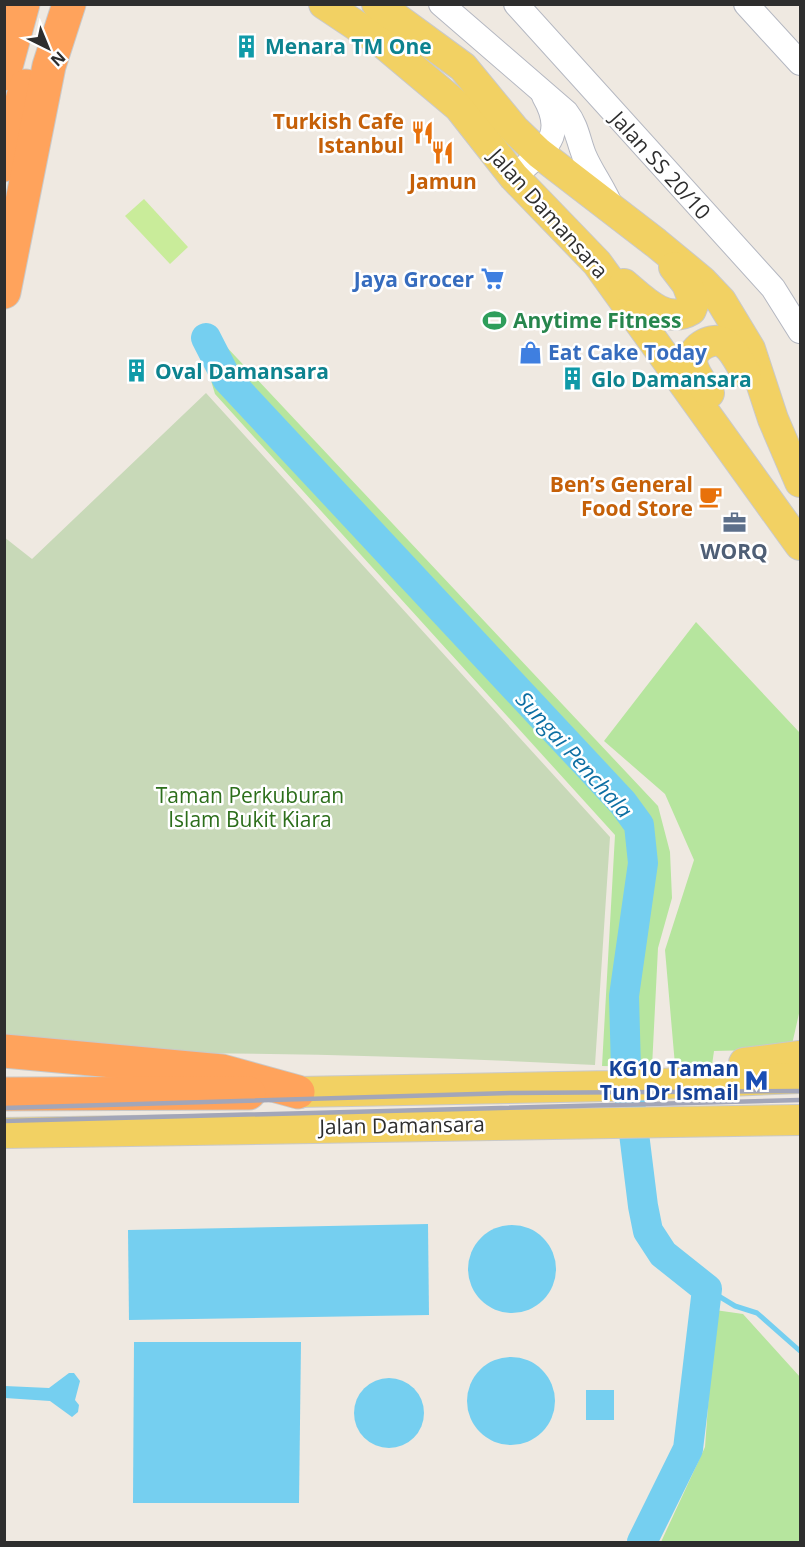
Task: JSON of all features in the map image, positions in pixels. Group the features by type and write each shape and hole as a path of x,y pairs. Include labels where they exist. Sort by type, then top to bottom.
{"highway":[{"path":"4,18 12,4"},
{"path":"4,74 23,4"},
{"path":"4,165 21,99 53,4"},
{"path":"4,292 49,66 69,4"},
{"path":"4,1050 222,1071 298,1092"},
{"path":"4,1094 298,1092"}],"main road":[{"name":"Jalan Damansara","path":"324,4 384,44 459,107 514,177 597,263 760,485 801,545"},
{"name":"Jalan Damansara","path":"377,4 463,67 514,129 539,153 702,281 734,320 750,349 773,419 801,482"},
{"path":"597,263 662,313 682,316 691,310 694,302 691,293 656,243"},
{"path":"760,485 741,442 695,372 692,360 696,351 715,340 724,343 733,352 773,419"},
{"path":"711,1081 735,1064 801,1056"},
{"name":"Jalan Damansara","path":"298,1092 610,1086 801,1078"},
{"name":"Jalan Damansara","path":"4,1133 607,1121 801,1120"}],"street":[{"path":"441,4 540,89 574,122 584,154 603,185 613,212"},
{"name":"Jalan SS 20/10","path":"516,4 773,288 801,331"},
{"path":"746,4 801,63"},
{"path":"514,177 539,153 553,136 556,128 554,113 540,89"}],"green space":[{"path":"144,199 188,247 170,264 125,216"},
{"path":"221,341 658,806 670,852 672,898 658,948 652,1067 602,1066 615,835 215,394 204,357"},
{"name":"Taman Perkuburan Islam Bukit Kiara","path":"206,393 610,837 595,1065 300,1054 5,1055 4,537 32,559"},
{"path":"696,622 800,733 800,1009 791,1049 714,1051 712,1065 675,1065 665,950 694,860 665,794 604,741"},
{"path":"715,1310 743,1314 800,1377 800,1542 661,1542 705,1447"}],"water":[{"path":"428,1224 429,1315 129,1320 128,1230"},
{"path":"503,1225 521,1225 537,1232 549,1244 556,1260 556,1278 549,1294 537,1306 521,1313 503,1313 487,1306 475,1294 468,1278 468,1260 475,1244 487,1232"},
{"path":"134,1342 301,1342 299,1503 133,1503"},
{"path":"502,1357 520,1357 536,1364 548,1376 555,1392 555,1410 548,1426 536,1438 520,1445 502,1445 486,1438 474,1426 467,1410 467,1392 474,1376 486,1364"},
{"path":"69,1373 74,1373 80,1381 75,1400 79,1405 78,1412 72,1417 50,1401 5,1398 5,1386 49,1388"},
{"path":"389,1378 402,1381 414,1388 421,1400 424,1413 421,1426 414,1438 402,1445 389,1448 376,1445 364,1438 357,1426 354,1413 357,1400 364,1388 376,1381"},
{"path":"586,1390 614,1390 614,1420 586,1420"}],"waterway":[{"name":"Sungai Penchala","path":"206,338 227,379 623,803 639,825 643,863 624,996 626,1069 643,1206 648,1231 663,1254 707,1289 688,1449 642,1542"},
{"name":"Sungai Penchala","path":"707,1289 735,1306 757,1313 800,1351"}],"railway":[{"path":"4,1108 512,1093 800,1091"},
{"path":"4,1121 800,1100"}],"place":[{"name":"Menara TM One","path":"247,46"},
{"name":"Turkish Cafe Istanbul","path":"422,133"},
{"name":"Jamun","path":"443,153"},
{"name":"Jaya Grocer","path":"492,279"},
{"name":"Anytime Fitness","path":"495,320"},
{"name":"Eat Cake Today","path":"530,352"},
{"name":"Oval Damansara","path":"137,371"},
{"name":"Glo Damansara","path":"573,379"},
{"name":"Ben’s General Food Store","path":"711,496"},
{"name":"WORQ","path":"734,523"},
{"name":"KG10 Taman Tun Dr Ismail","path":"757,1080"}]}
